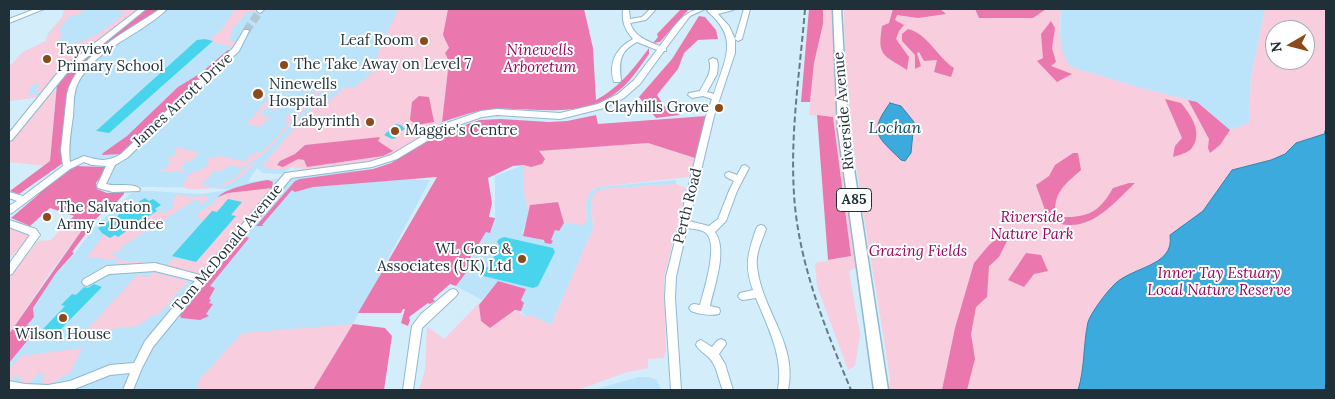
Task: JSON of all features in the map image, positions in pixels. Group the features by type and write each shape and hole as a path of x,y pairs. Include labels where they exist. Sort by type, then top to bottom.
{"main road":[{"name":"Riverside Avenue","path":"837,9 843,130 881,390"}],"street":[{"path":"9,22 41,9"},
{"path":"9,138 63,72 144,9"},
{"path":"67,167 64,148 72,88 77,77 104,52 164,9"},
{"path":"626,9 627,28 638,39 663,49"},
{"path":"626,22 644,19 653,9"},
{"name":"Perth Road","path":"703,9 712,12 730,10 726,26"},
{"name":"Tom McDonald Avenue","path":"128,390 149,344 288,175 368,165 394,157 440,128 481,114 497,112 560,116 601,106 621,96 637,82 685,18 703,9"},
{"path":"738,39 747,9"},
{"name":"Perth Road","path":"676,390 670,298 671,277 710,116 731,53 731,38 726,26 712,12"},
{"name":"James Arrott Drive","path":"112,163 124,156 236,50 246,31"},
{"path":"626,72 617,76 619,53 627,45 638,39"},
{"path":"703,93 714,76 716,69 714,60"},
{"path":"692,95 703,93 717,98"},
{"path":"9,211 22,199 67,167 84,159 92,162 112,163 104,176 101,186 113,189 136,188"},
{"path":"710,231 722,221 732,191 745,168"},
{"path":"729,175 740,179"},
{"path":"9,195 22,199"},
{"path":"9,223 33,232 36,235 9,271"},
{"path":"684,224 710,231 716,242 714,269 699,309 715,311"},
{"path":"761,229 752,257 752,267 759,293 773,324 784,362 786,374 783,390"},
{"path":"87,282 107,270 155,267 202,279"},
{"path":"408,390 417,326 453,293"},
{"path":"743,296 759,293"},
{"path":"714,353 722,344"},
{"path":"701,345 714,353 719,359 728,390"},
{"path":"9,386 25,390 48,390 70,386 110,370 137,367"}],"shaded area":[{"name":"Tayview Primary School","path":"64,9 141,9 40,97 9,101 9,67 23,52 46,41 48,33 63,16"},
{"path":"164,9 427,9 444,127 394,157 302,170 292,167 282,174 263,173 257,168 248,182 352,170 381,178 430,180 353,324 313,390 9,390 9,363 37,329 27,325 34,317 33,308 56,273 73,256 93,229 130,194 138,191 152,191 200,194 231,190 101,186 111,166 84,159 67,167 72,88 88,65"},
{"path":"1061,9 1265,9 1251,77 1249,123 1230,130 1197,102 1071,67 1064,59 1060,41"},
{"path":"524,165 524,194 529,213 522,234 544,240 550,240 555,230 559,230 564,223 587,220 586,199 588,194 597,187 676,180 676,184 602,189 591,200 593,229 551,325 531,315 526,317 521,311 524,303 521,300 526,289 498,281 482,300 456,286 468,270 464,269 486,232 490,232 495,218 495,176"},
{"path":"638,377 649,377 657,380 661,390 593,390"}],"green space":[{"name":"Tayview Primary School","path":"64,9 85,9 79,14 68,17 59,30 62,35 57,43 67,44 85,40 102,31 126,12 120,13 120,9 141,9 45,91 37,91 39,84 34,83 27,94 41,95 40,97 9,101 9,67 23,52 46,41 50,32 62,17"},
{"path":"146,9 159,9 80,70 70,87 66,161 19,194 10,191 50,161 57,84 64,73"},
{"path":"234,9 260,9 259,11 248,11 232,29 229,41 237,42 233,47 212,42 210,40 222,29"},
{"path":"398,9 448,9 445,34 449,49 445,53 449,60 442,122 393,154 371,162 302,170 294,167 275,170 262,166 314,105 327,103 344,88 355,87 373,72 379,50"},
{"name":"Ninewells Arboretum","path":"448,9 584,9 593,48 596,100 619,83 649,48 649,54 634,76 623,87 609,98 594,104 561,110 494,109 474,112 442,122 449,61 445,53 449,48 443,35"},
{"path":"681,9 689,9 660,42 653,43 658,37 657,34"},
{"path":"809,9 823,9 823,24 814,63 810,102 801,102"},
{"path":"823,9 834,9 834,36 860,266 849,271 860,334 855,366 848,370 817,286 815,263 851,256 833,117 809,115 814,63 823,24"},
{"name":"Riverside Nature Park","path":"844,9 1061,9 1060,31 1062,47 1071,67 1197,102 1230,130 1249,123 1251,77 1265,9 1326,9 1326,390 889,390 890,380 854,149 845,56"},
{"path":"893,9 940,9 946,14 918,18 897,15 895,20 904,25 896,39 909,57 907,70 887,57 881,49 882,26 889,23"},
{"path":"975,9 1046,9 1033,18 979,18"},
{"path":"699,16 705,17 716,30 718,39 698,40 684,53 678,69 657,95 665,107 680,115 656,118 639,97 672,59"},
{"path":"1051,21 1055,28 1052,48 1056,62 1051,66 1072,74 1057,82 1037,61 1043,58 1041,34"},
{"path":"908,29 915,31 927,40 948,64 954,68 951,77 934,72 937,60 924,61 919,52 917,53 921,66 915,69 915,55 902,41 902,34"},
{"path":"228,50 231,51 139,135 139,138 121,154 102,155 127,136 178,87 201,73"},
{"path":"320,87 324,87 266,152 242,168 231,165 219,172 214,171 201,185 213,187 223,185 229,180 233,180 243,170 258,160 239,178 219,187 196,190 182,186 190,173 207,166 209,158 221,156 246,162 247,158 256,152 262,153 290,122 284,120 290,113 296,114"},
{"path":"56,91 50,161 44,166 9,162 9,143 40,108 39,106 46,96"},
{"path":"419,96 429,97 434,122 417,125 410,120 412,102"},
{"path":"271,97 286,100 275,111 271,107 261,111 263,117 271,116 260,127 246,124"},
{"path":"1165,99 1181,103 1189,113 1196,131 1195,143 1191,149 1173,157 1175,146 1182,138"},
{"path":"1188,100 1197,102 1230,130 1220,145 1210,153 1208,148 1209,139"},
{"path":"596,115 598,124 706,116 695,158 648,143 539,151 545,159 542,164 531,167 524,165 513,166 488,178 492,203 489,217 495,218 490,233 486,232 464,268 468,270 456,286 450,284 433,299 435,301 430,304 428,303 409,317 408,326 401,323 405,309 401,313 358,313 437,177 313,187 295,192 292,190 262,225 264,226 256,226 295,181 373,169 391,163 438,134 480,120 501,119 549,122 567,121"},
{"path":"817,115 833,117 851,256 828,260"},
{"path":"380,137 378,141 393,151 383,156 307,167 304,160 298,159 283,167 277,165 280,161 295,154 305,145"},
{"path":"648,143 695,158 689,177 597,187 587,197 587,220 583,225 571,222 564,223 558,202 530,205 529,213 524,194 524,165 531,167 538,151"},
{"path":"176,147 199,153 190,161 185,162 180,170 185,171 181,175 182,171 161,172 157,176 161,170 166,169 170,160 167,156 171,157 176,154"},
{"path":"1073,153 1078,153 1081,170 1058,195 1055,217 1075,217 1090,213 1102,204 1113,188 1135,183 1096,217 1087,222 1066,225 1049,221 1036,185 1049,176 1055,165"},
{"path":"75,166 105,167 106,169 96,183 97,189 107,193 124,192 124,194 84,231 88,231 72,252 74,253 56,273 33,308 34,317 27,325 37,329 9,363 9,334 82,230 64,225 74,216 50,208 30,226 11,218 39,194 37,191 52,179"},
{"path":"268,180 273,182 272,188 228,193 218,197 234,188"},
{"path":"676,184 686,188 664,278 666,351 664,358 648,359 648,368 624,373 578,390 419,390 425,370 427,326 444,339 482,300 479,305 490,328 516,310 526,317 531,315 551,325 593,229 591,199 597,191 602,189"},
{"path":"272,188 203,272 196,274 157,266 113,268 118,260 167,265 173,258 196,262 236,216 226,214 242,202 228,199 219,210 222,213 212,211 204,220 197,218 199,212 227,193 239,190"},
{"path":"177,194 189,197 208,196 208,199 202,204 196,199 120,248 122,251 115,252 112,255 117,257 116,260 87,257 102,237 103,232 110,238 115,235 118,237 133,226 137,229 147,222 144,219 157,211 165,213 175,206 172,202"},
{"path":"558,202 564,223 559,231 555,230 551,244 545,243 544,240 523,236 530,205"},
{"path":"64,225 82,230 9,334 9,277 38,241 51,240"},
{"path":"9,226 32,234 23,249 18,249 9,260"},
{"path":"999,237 1007,241 999,257 989,266 987,297 976,307 971,334 975,359 967,390 942,390 955,328 974,263 989,245"},
{"path":"241,238 249,238 210,286 215,288 209,299 211,300 209,303 213,304 206,314 209,316 200,320 181,318 180,315"},
{"path":"1026,253 1041,255 1048,271 1034,274 1024,287 1008,280"},
{"path":"153,272 188,281 159,314 150,317 138,326 85,332 137,275 148,277"},
{"path":"498,281 526,289 521,300 524,303 521,311 515,310 490,328 481,321 479,305"},
{"path":"353,324 313,390 197,390 199,380 242,333"},
{"path":"353,324 385,328 392,336 384,390 313,390"},
{"path":"82,348 70,373 48,385 44,385 42,381 45,373 38,373 31,382 23,384 20,382 22,377 16,376 9,380 9,368 22,356"}],"water":[{"name":"Lochan","path":"890,103 901,106 914,122 911,153 905,161 901,160 886,145 878,134 879,121"},
{"name":"Inner Tay Estuary Local Nature Reserve","path":"1326,128 1326,390 1078,390 1088,322 1098,304 1112,287 1120,280 1149,266 1165,254 1170,246 1170,235 1203,211 1232,170 1271,160 1285,154 1296,143 1324,134"}],"building":[{"path":"197,40 213,41 109,133 96,131"},
{"name":"Maggie's Centre","path":"396,124 401,125 405,129 396,134 396,138 392,139 384,135"},
{"path":"145,198 149,201 153,199 161,205 155,209 157,211 144,219 147,222 137,229 133,226 118,237 115,235 110,238 98,228 118,214"},
{"path":"228,199 242,202 231,215 236,216 196,262 172,256 212,211 217,212"},
{"name":"WL Gore & Associates (UK) Ltd","path":"504,237 553,248 555,252 538,286 533,288 483,276 481,272 488,267 500,246 497,242"},
{"name":"Wilson House","path":"94,284 102,287 57,333 43,329 65,306 61,305 72,294 76,295 84,287 88,288"}],"tunnel":[{"path":"246,31 260,11"}],"railway":[{"path":"805,9 793,148 794,194 797,219 801,245 814,294 851,390"}],"place":[{"name":"Leaf Room","path":"424,41"},
{"name":"Tayview Primary School","path":"47,59"},
{"name":"The Take Away on Level 7","path":"284,65"},
{"name":"Ninewells Hospital","path":"258,94"},
{"name":"Clayhills Grove","path":"719,108"},
{"name":"Labyrinth","path":"370,122"},
{"name":"Maggie's Centre","path":"395,131"},
{"name":"The Salvation Army - Dundee","path":"47,217"},
{"name":"WL Gore & Associates (UK) Ltd","path":"522,259"},
{"name":"Wilson House","path":"63,318"}],"park label":[{"name":"Grazing Fields","path":"918,252"}]}
